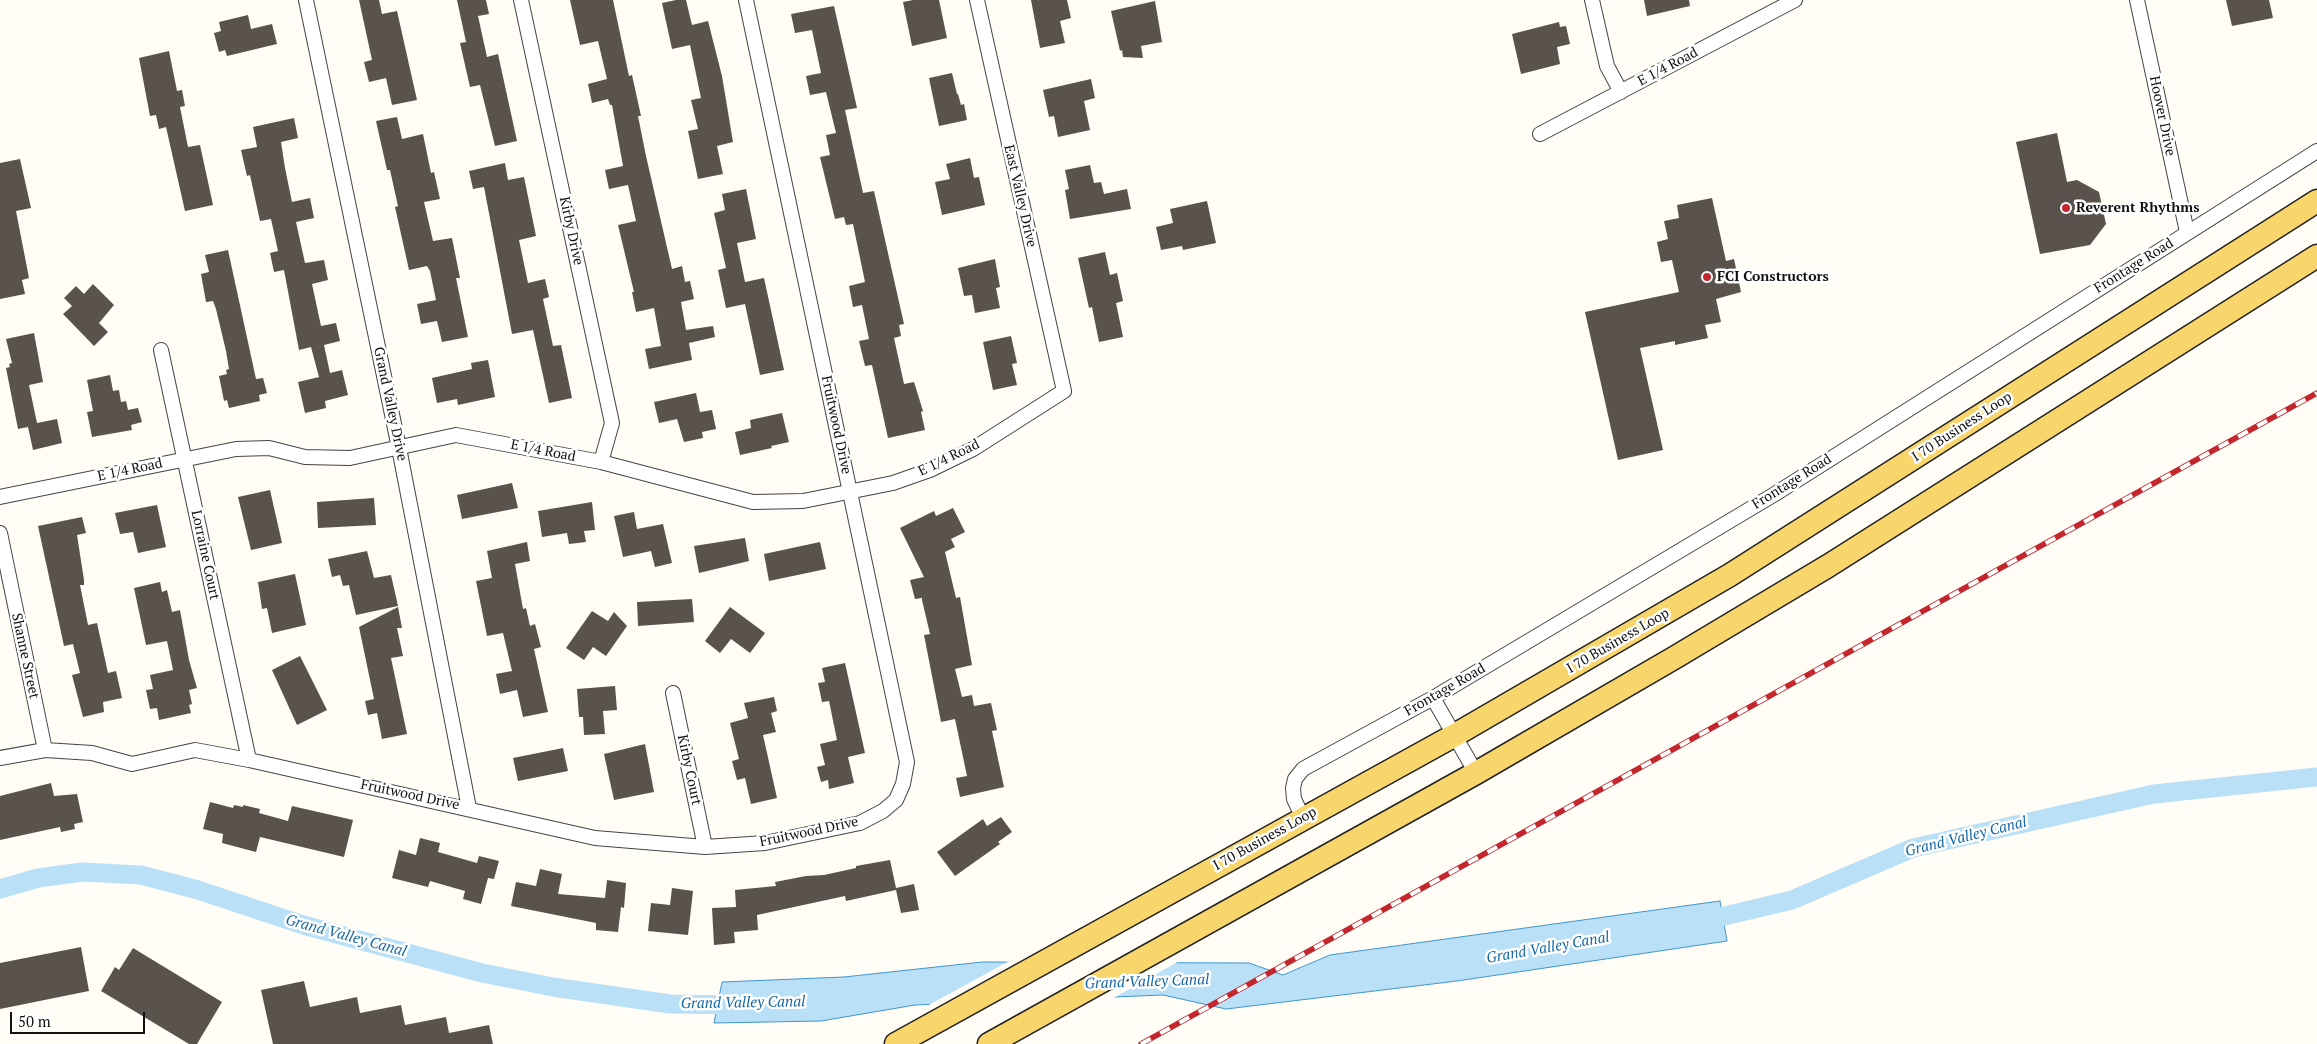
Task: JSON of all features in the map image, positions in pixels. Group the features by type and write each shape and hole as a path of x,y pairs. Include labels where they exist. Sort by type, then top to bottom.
{"main road":[{"name":"I 70 Business Loop","path":"896,1044 1455,735 1730,575 2317,201"},
{"path":"989,1044 1476,772 1828,566 2317,256"}],"street":[{"name":"Grand Valley Drive","path":"306,0 399,448 469,808"},
{"name":"Kirby Drive","path":"521,0 612,422 601,462"},
{"name":"Fruitwood Drive","path":"0,758 45,750 92,753 132,764 195,750 469,808 595,838 705,847 765,843 860,823 883,811 896,800 904,784 907,762 746,0"},
{"name":"East Valley Drive","path":"977,0 1064,391"},
{"path":"1592,0 1607,66 1621,92"},
{"name":"E 1/4 Road","path":"1540,134 1795,0"},
{"name":"Hoover Drive","path":"2137,0 2187,232"},
{"name":"Frontage Road","path":"1303,818 1294,799 1293,788 1295,779 1303,769 1433,698 1766,499 2317,151"},
{"name":"Lorraine Court","path":"161,350 249,760"},
{"name":"E 1/4 Road","path":"0,497 236,448 268,448 305,457 350,458 456,434 601,462 753,502 803,501 893,483 930,470 973,449 1064,391"},
{"name":"Shanne Street","path":"0,533 45,750"},
{"name":"Kirby Court","path":"673,693 705,847"},
{"path":"1433,698 1476,772"}],"water":[{"path":"1720,901 1727,941 1457,981 1226,1009 1163,995 915,1005 821,1021 714,1023 722,982 844,977 982,962 1249,963 1283,975 1330,955"}],"pier":[{"path":"1013,959 1181,960 1110,1000 925,1007"}],"building":[{"path":"359,0 379,0 382,14 397,11 417,100 392,105 386,78 369,82 364,62 372,60"},
{"path":"457,0 486,0 489,14 478,16 487,57 498,54 517,141 495,146 480,85 470,87 460,43 466,42"},
{"path":"570,0 613,0 629,76 632,75 641,116 638,116 646,156 672,269 682,266 685,282 690,281 694,299 681,302 686,330 713,326 715,337 689,343 692,360 649,369 645,349 661,346 654,308 636,312 632,292 634,292 618,225 636,221 628,185 609,189 605,170 623,166 612,105 610,105 608,99 592,103 588,84 607,79 598,41 580,45"},
{"path":"686,0 692,25 708,21 722,76 733,142 717,146 723,174 698,179 688,131 698,129 691,100 701,98 690,45 672,49 662,3"},
{"path":"939,0 947,38 912,46 903,2"},
{"path":"1031,0 1067,0 1071,18 1060,21 1065,43 1040,48"},
{"path":"1644,0 1689,0 1690,6 1647,16"},
{"path":"2226,0 2269,0 2273,18 2232,26"},
{"path":"1155,1 1162,42 1141,46 1143,58 1123,57 1111,11"},
{"path":"834,6 857,108 845,110 863,193 874,191 904,324 899,325 901,336 894,338 904,384 914,382 923,411 921,412 925,430 888,438 872,365 865,366 859,341 869,339 862,305 853,307 849,286 865,282 853,224 846,225 844,217 835,219 820,157 830,155 826,135 836,133 826,92 810,95 806,76 821,73 812,30 795,33 791,14"},
{"path":"248,15 251,29 272,24 277,44 227,56 225,50 219,52 214,33 221,31 219,22"},
{"path":"1559,22 1560,27 1566,26 1570,44 1557,47 1560,64 1521,74 1512,34"},
{"path":"169,51 177,91 182,90 185,106 180,107 188,147 200,145 213,205 185,211 166,127 159,129 156,115 150,116 139,58"},
{"path":"952,73 961,105 964,104 967,120 939,126 929,78"},
{"path":"1091,79 1095,98 1084,101 1090,130 1058,137 1054,116 1049,117 1043,90"},
{"path":"397,117 402,139 423,134 431,173 434,172 440,199 424,202 433,241 452,238 460,278 456,278 468,337 442,342 437,321 421,324 417,304 436,300 430,271 427,266 409,270 395,207 398,206 390,170 387,170 376,121"},
{"path":"294,118 298,138 281,142 285,168 292,202 310,198 314,218 296,222 305,263 324,260 328,280 312,284 321,326 336,323 340,341 324,345 330,373 342,370 348,395 325,401 326,408 305,413 298,382 319,377 311,347 299,350 284,270 274,272 270,253 278,251 271,219 260,221 250,175 247,176 241,150 257,147 253,127"},
{"name":"Reverent Rhythms","path":"2057,133 2067,182 2077,180 2099,192 2106,224 2090,245 2040,254 2016,142"},
{"path":"970,158 974,178 979,177 985,205 942,215 935,182 950,179 946,164"},
{"path":"20,159 31,208 16,211 29,278 22,280 25,294 0,299 0,163"},
{"path":"505,163 508,180 524,177 536,236 519,240 528,283 545,279 549,297 543,299 553,346 561,345 572,398 549,403 533,330 512,334 484,187 473,189 469,171"},
{"path":"1090,165 1094,183 1101,182 1104,194 1127,189 1131,209 1070,219 1065,190 1069,189 1065,170"},
{"path":"746,189 756,239 737,243 745,282 764,278 784,370 760,375 745,304 726,308 718,270 726,268 714,213 725,210 722,194"},
{"name":"FCI Constructors","path":"1712,198 1726,261 1734,259 1741,292 1716,299 1721,322 1705,325 1708,338 1675,345 1675,341 1640,348 1663,450 1618,460 1585,312 1679,292 1672,260 1661,262 1657,242 1668,239 1664,221 1679,218 1677,205"},
{"path":"1207,201 1216,243 1183,250 1182,246 1161,250 1156,227 1173,223 1170,209"},
{"path":"228,250 256,379 263,378 267,393 259,395 260,401 229,408 227,400 224,401 219,376 227,374 226,370 229,369 226,351 213,301 206,302 201,274 209,272 205,255"},
{"path":"1105,252 1110,275 1117,273 1123,301 1116,303 1123,337 1099,342 1092,307 1089,308 1078,258"},
{"path":"995,259 1000,287 996,288 1000,308 975,313 972,295 964,296 958,268"},
{"path":"93,284 114,305 99,323 108,332 94,346 63,314 72,306 64,298 76,286 84,294"},
{"path":"34,333 43,382 29,385 37,423 57,419 62,443 33,450 28,427 18,429 6,368 10,367 9,364 12,363 6,339"},
{"path":"1011,336 1017,363 1012,364 1017,385 993,390 983,342"},
{"path":"488,360 495,397 458,405 457,399 437,403 432,378 472,369 471,363"},
{"path":"110,375 113,391 119,390 121,402 126,401 128,410 138,408 142,422 131,425 132,430 92,437 87,412 93,411 87,380"},
{"path":"696,393 700,412 712,410 716,429 702,432 703,438 684,442 677,419 659,423 654,402"},
{"path":"782,413 789,442 740,455 735,432 751,428 750,420"},
{"path":"512,483 518,508 462,519 457,495"},
{"path":"270,490 282,543 251,550 238,497"},
{"path":"374,498 376,525 318,528 317,502"},
{"path":"592,502 595,530 584,531 586,542 569,544 567,533 542,537 538,511"},
{"path":"157,505 166,547 138,553 133,532 120,534 115,513"},
{"path":"953,508 965,532 951,539 955,547 945,552 956,598 960,597 972,665 955,669 962,697 972,695 974,706 991,703 997,730 992,731 1004,787 960,797 956,778 967,776 955,719 941,722 924,635 930,634 922,598 915,599 910,580 924,577 900,528 934,511 936,516"},
{"path":"634,512 637,529 663,524 672,563 655,567 651,551 623,557 614,516"},
{"path":"82,517 86,533 77,535 84,580 84,585 80,585 88,625 97,623 108,673 116,671 122,698 103,702 104,712 83,717 72,675 80,673 73,644 64,646 38,526"},
{"path":"745,538 749,561 699,573 694,546"},
{"path":"527,542 530,561 515,564 523,609 526,608 530,626 535,624 541,647 534,649 548,712 523,717 517,690 500,694 496,674 512,671 503,633 487,636 476,581 492,578 487,551"},
{"path":"820,542 826,569 769,581 764,554"},
{"path":"367,551 374,578 391,575 398,606 356,615 349,585 343,586 340,575 332,577 328,559"},
{"path":"295,574 306,625 272,633 267,608 262,609 258,582"},
{"path":"160,582 162,592 167,590 172,612 180,610 189,660 197,688 189,690 192,704 189,705 191,713 159,720 157,708 150,709 146,690 153,689 150,675 173,670 167,641 146,645 134,588"},
{"path":"692,599 694,622 638,626 637,602"},
{"path":"398,607 402,628 397,628 403,656 391,658 407,734 382,739 377,713 368,715 365,701 374,699 359,627"},
{"path":"730,607 765,633 750,653 731,639 720,653 705,641"},
{"path":"592,611 608,621 614,612 627,626 606,656 593,647 584,660 566,648"},
{"path":"300,656 327,710 297,725 272,670"},
{"path":"845,663 865,753 848,757 854,783 829,789 828,780 821,782 817,767 825,765 820,744 837,740 829,701 822,702 818,683 825,682 822,668"},
{"path":"615,686 617,710 603,711 605,734 584,735 583,717 579,717 577,689"},
{"path":"774,697 777,711 771,713 776,732 763,735 777,798 751,804 745,778 737,780 732,761 739,759 730,723 748,718 744,703"},
{"path":"645,744 654,792 614,800 604,754"},
{"path":"563,748 568,771 518,781 513,758"},
{"path":"51,783 54,796 77,794 83,822 74,824 75,829 61,832 60,827 0,840 0,796"},
{"path":"210,802 233,808 234,805 243,807 243,805 260,809 259,813 288,821 292,806 353,820 344,857 260,837 256,852 222,843 223,834 203,829"},
{"path":"1001,817 1012,832 998,842 1000,844 955,876 937,852 983,819 987,826"},
{"path":"420,838 440,843 438,852 477,863 479,856 499,861 494,879 488,878 481,904 463,899 465,891 430,881 428,887 392,878 399,850 416,855"},
{"path":"890,860 896,888 914,884 919,910 901,913 896,890 846,901 845,896 757,915 758,930 734,932 735,943 714,945 712,908 736,907 735,890 776,886 775,882 806,876 824,875 856,868 856,866"},
{"path":"540,869 562,874 558,894 605,898 607,880 626,883 624,908 621,907 618,932 596,930 596,923 511,906 516,882 536,886"},
{"path":"672,888 693,891 688,935 648,931 651,903 670,905"},
{"path":"81,947 89,991 0,1009 0,963"},
{"path":"133,948 222,1002 197,1044 189,1044 101,991 115,967 119,970"},
{"path":"304,981 310,1007 357,997 360,1013 401,1005 405,1025 446,1017 449,1033 489,1025 493,1044 273,1044 261,990"}],"waterway":[{"name":"Grand Valley Canal","path":"1699,922 1792,900 1913,848 2154,794 2317,777"},
{"name":"Grand Valley Canal","path":"0,889 38,878 82,872 141,875 198,890 303,925 482,973 553,987 670,1004 742,1005"}],"railway":[{"path":"1141,1044 2317,393"}],"place":[{"name":"Reverent Rhythms","path":"2066,208"},
{"name":"FCI Constructors","path":"1707,277"}]}
